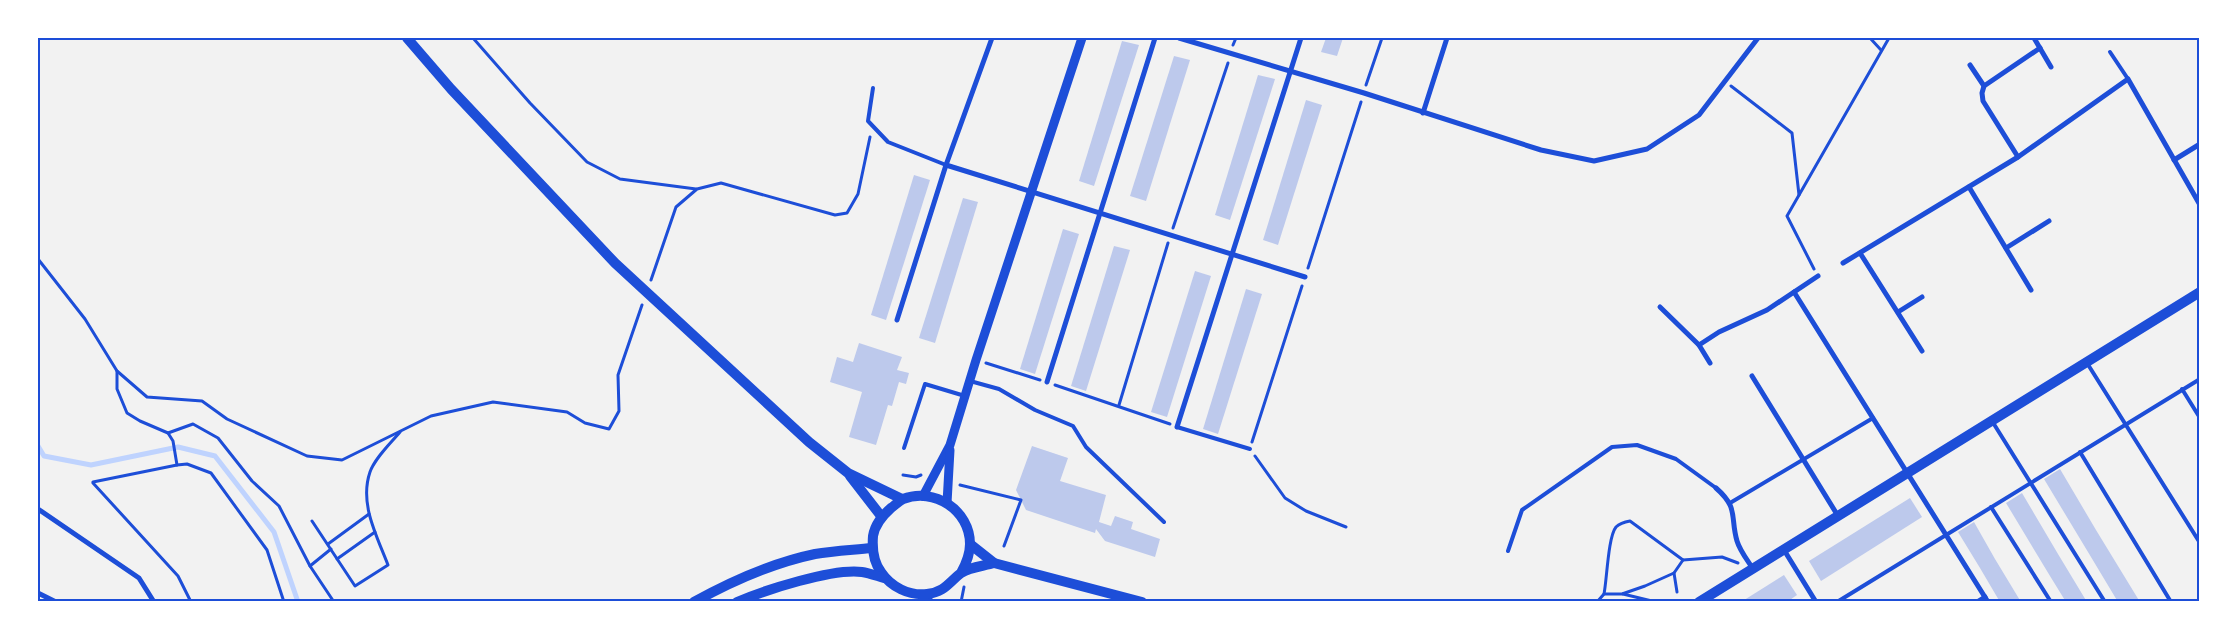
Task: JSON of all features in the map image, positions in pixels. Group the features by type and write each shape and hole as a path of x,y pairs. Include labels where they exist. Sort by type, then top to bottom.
{"main road":[{"path":"406,38 451,89 615,263 809,442 848,474 881,516"},
{"path":"1699,602 1991,420 2199,295"},
{"path":"848,474 902,500"},
{"path":"963,578 970,544 967,528 960,514 947,503 936,498 923,496 902,500 881,516 874,531 872,548 876,566 884,578 910,597 930,597 963,578 974,568 994,563"},
{"path":"970,544 994,563 1142,602"},
{"path":"694,602 731,582 774,566 815,554 872,548"},
{"path":"738,602 792,582 838,573 860,572 884,578"}],"street":[{"path":"897,320 946,165 992,38"},
{"path":"923,496 950,445 1082,38"},
{"path":"1047,382 1155,38"},
{"path":"1179,38 1364,93 1541,150 1594,161 1646,149 1699,115 1758,38"},
{"path":"1178,426 1301,38"},
{"path":"1423,113 1447,38"},
{"path":"2034,38 2051,67"},
{"path":"2018,157 1984,101 1982,93 1984,86 2040,48"},
{"path":"1970,65 1984,86"},
{"path":"1843,263 2018,157 2128,79 2200,205"},
{"path":"2174,160 2200,144"},
{"path":"946,165 1305,277"},
{"path":"1969,187 2032,290"},
{"path":"2006,248 2048,221"},
{"path":"1860,253 1922,351"},
{"path":"1699,345 1719,332 1767,310 1818,276"},
{"path":"1794,292 1986,599 1977,602"},
{"path":"1898,312 1922,297"},
{"path":"1660,307 1699,345 1710,363"},
{"path":"1752,376 1839,516"},
{"path":"947,503 950,445"},
{"path":"1716,488 1730,503 1734,515 1738,542 1754,569"},
{"path":"38,508 139,578 154,602"},
{"path":"1784,550 1816,602"},
{"path":"38,593 56,602"}],"lane":[{"path":"2110,52 2128,79"},
{"path":"873,88 868,121 888,142 946,165"},
{"path":"2086,362 2200,543"},
{"path":"1838,602 2200,379"},
{"path":"970,380 999,389 1035,410 1072,426 1086,447 1164,522"},
{"path":"904,448 925,384 965,396"},
{"path":"2182,389 2200,418"},
{"path":"1730,503 1873,418"},
{"path":"1991,420 2105,602"},
{"path":"1178,426 1250,449"},
{"path":"1508,551 1522,510 1612,447 1637,445 1676,459 1716,488"},
{"path":"2080,452 2171,602"},
{"path":"1991,506 2051,602"}],"path":[{"path":"473,38 530,103 587,162 620,179 697,189 722,183 835,216 847,212 858,194 871,131 875,128"},
{"path":"1119,405 1170,235 1236,38"},
{"path":"1364,93 1382,38"},
{"path":"1870,38 1881,50"},
{"path":"1818,276 1787,216 1889,38"},
{"path":"1725,81 1792,133 1799,195"},
{"path":"650,282 676,206 697,189"},
{"path":"38,259 85,320 117,371 147,397 202,401 227,419 307,456 342,460 431,416 493,402 566,412 585,423 609,429 619,410 618,375 644,300"},
{"path":"976,360 1119,405 1178,426"},
{"path":"117,371 117,389 127,413 168,433 173,441 176,464"},
{"path":"168,433 193,424 218,438 252,481 279,506 310,566 334,602"},
{"path":"312,521 355,586 388,565 369,514 366,495 370,471 401,431"},
{"path":"1250,449 1285,498 1306,511 1346,527"},
{"path":"191,602 178,576 93,482 176,464 188,464 211,473 267,550 284,602"},
{"path":"953,483 1021,500 1004,546"},
{"path":"328,544 369,514"},
{"path":"1597,602 1604,594 1610,546 1614,529 1620,523 1630,521 1683,560 1722,557 1737,564 1747,558"},
{"path":"338,559 375,532"},
{"path":"310,566 331,549"},
{"path":"1622,594 1674,573 1683,560"},
{"path":"1674,573 1677,592"},
{"path":"961,602 963,578"},
{"path":"1604,594 1622,594 1656,602"}],"building":[{"path":"1326,38 1343,38 1337,56 1321,52"},
{"path":"1122,41 1139,45 1094,186 1079,181"},
{"path":"1174,56 1190,60 1146,201 1130,196"},
{"path":"1258,75 1275,79 1230,220 1215,215"},
{"path":"1306,100 1322,105 1278,245 1263,240"},
{"path":"914,175 930,180 886,320 871,315"},
{"path":"963,198 978,202 935,343 919,338"},
{"path":"1063,229 1079,234 1035,374 1020,369"},
{"path":"1114,246 1130,250 1086,391 1071,386"},
{"path":"1195,271 1211,276 1167,417 1151,412"},
{"path":"1246,289 1262,294 1218,434 1203,429"},
{"path":"859,343 902,357 897,370 909,373 906,384 899,382 892,406 888,405 876,445 849,437 862,392 830,382 837,357 853,362"},
{"path":"1032,446 1068,458 1060,481 1106,495 1099,522 1111,526 1115,516 1133,522 1131,529 1160,539 1155,557 1105,541 1096,529 1095,533 1026,510 1016,490"},
{"path":"2060,469 2140,602 2118,602 2044,479"},
{"path":"2022,493 2087,602 2066,602 2006,503"},
{"path":"1910,498 1922,517 1821,581 1809,561"},
{"path":"1974,522 2021,602 2000,602 1958,532"},
{"path":"1784,575 1797,595 1787,602 1741,602"}],"waterway":[{"path":"38,446 44,456 91,465 178,447 215,456 274,532 298,602"}]}
